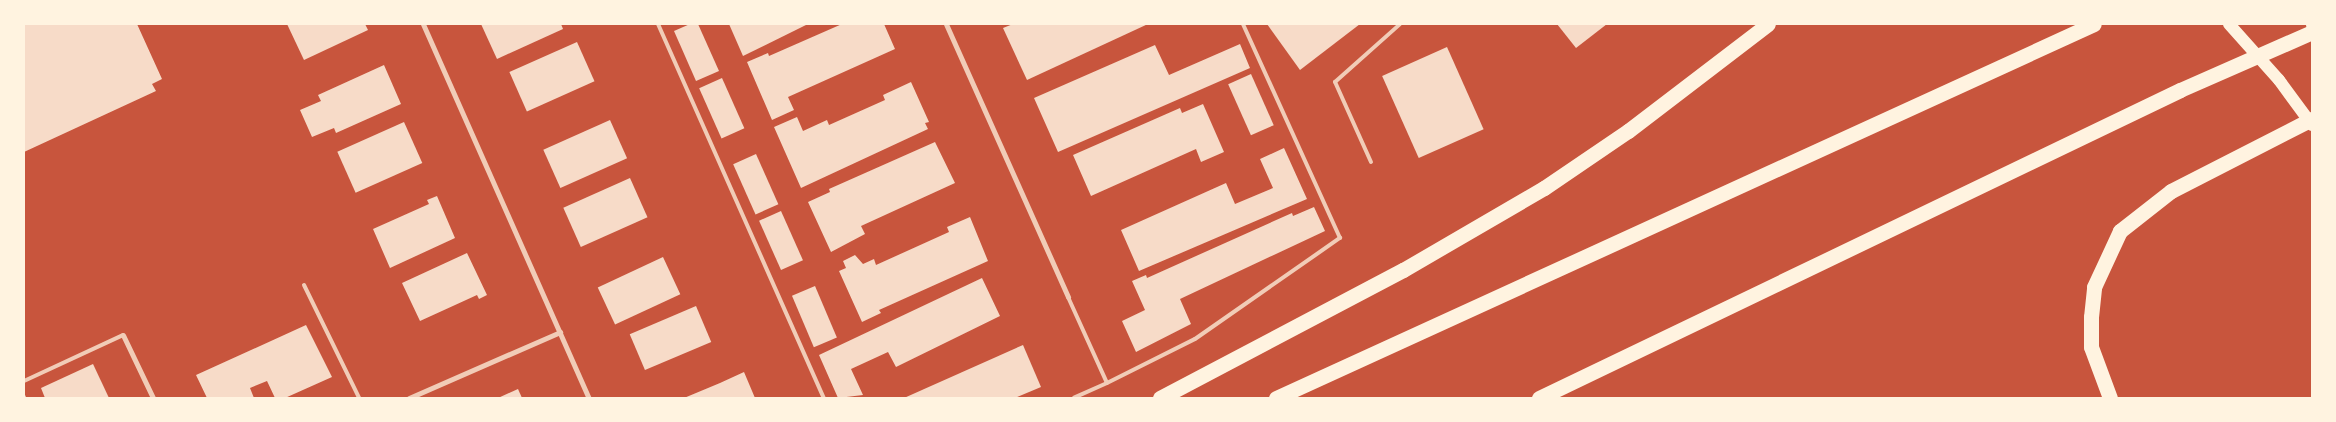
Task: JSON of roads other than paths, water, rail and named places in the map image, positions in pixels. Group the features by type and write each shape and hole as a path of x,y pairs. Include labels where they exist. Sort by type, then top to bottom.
{"highway":[{"path":"1160,398 1403,270 1544,188 1628,131 1768,24"},
{"path":"1276,398 2094,24"},
{"path":"1540,398 2180,90 2312,32"},
{"path":"2110,398 2091,346 2094,287 2104,260 2120,231 2136,216 2171,191 2312,120"}],"main road":[{"path":"2228,24 2279,80 2312,125"}],"street":[{"path":"422,24 589,398"},
{"path":"946,24 1068,297"},
{"path":"409,398 560,332"},
{"path":"123,335 153,398"}],"lane":[{"path":"658,24 824,398"},
{"path":"1074,398 1195,339 1340,238 1243,24"},
{"path":"1371,162 1335,82 1400,24"},
{"path":"304,285 359,398"},
{"path":"1068,297 1107,383"},
{"path":"24,381 123,335"}]}
